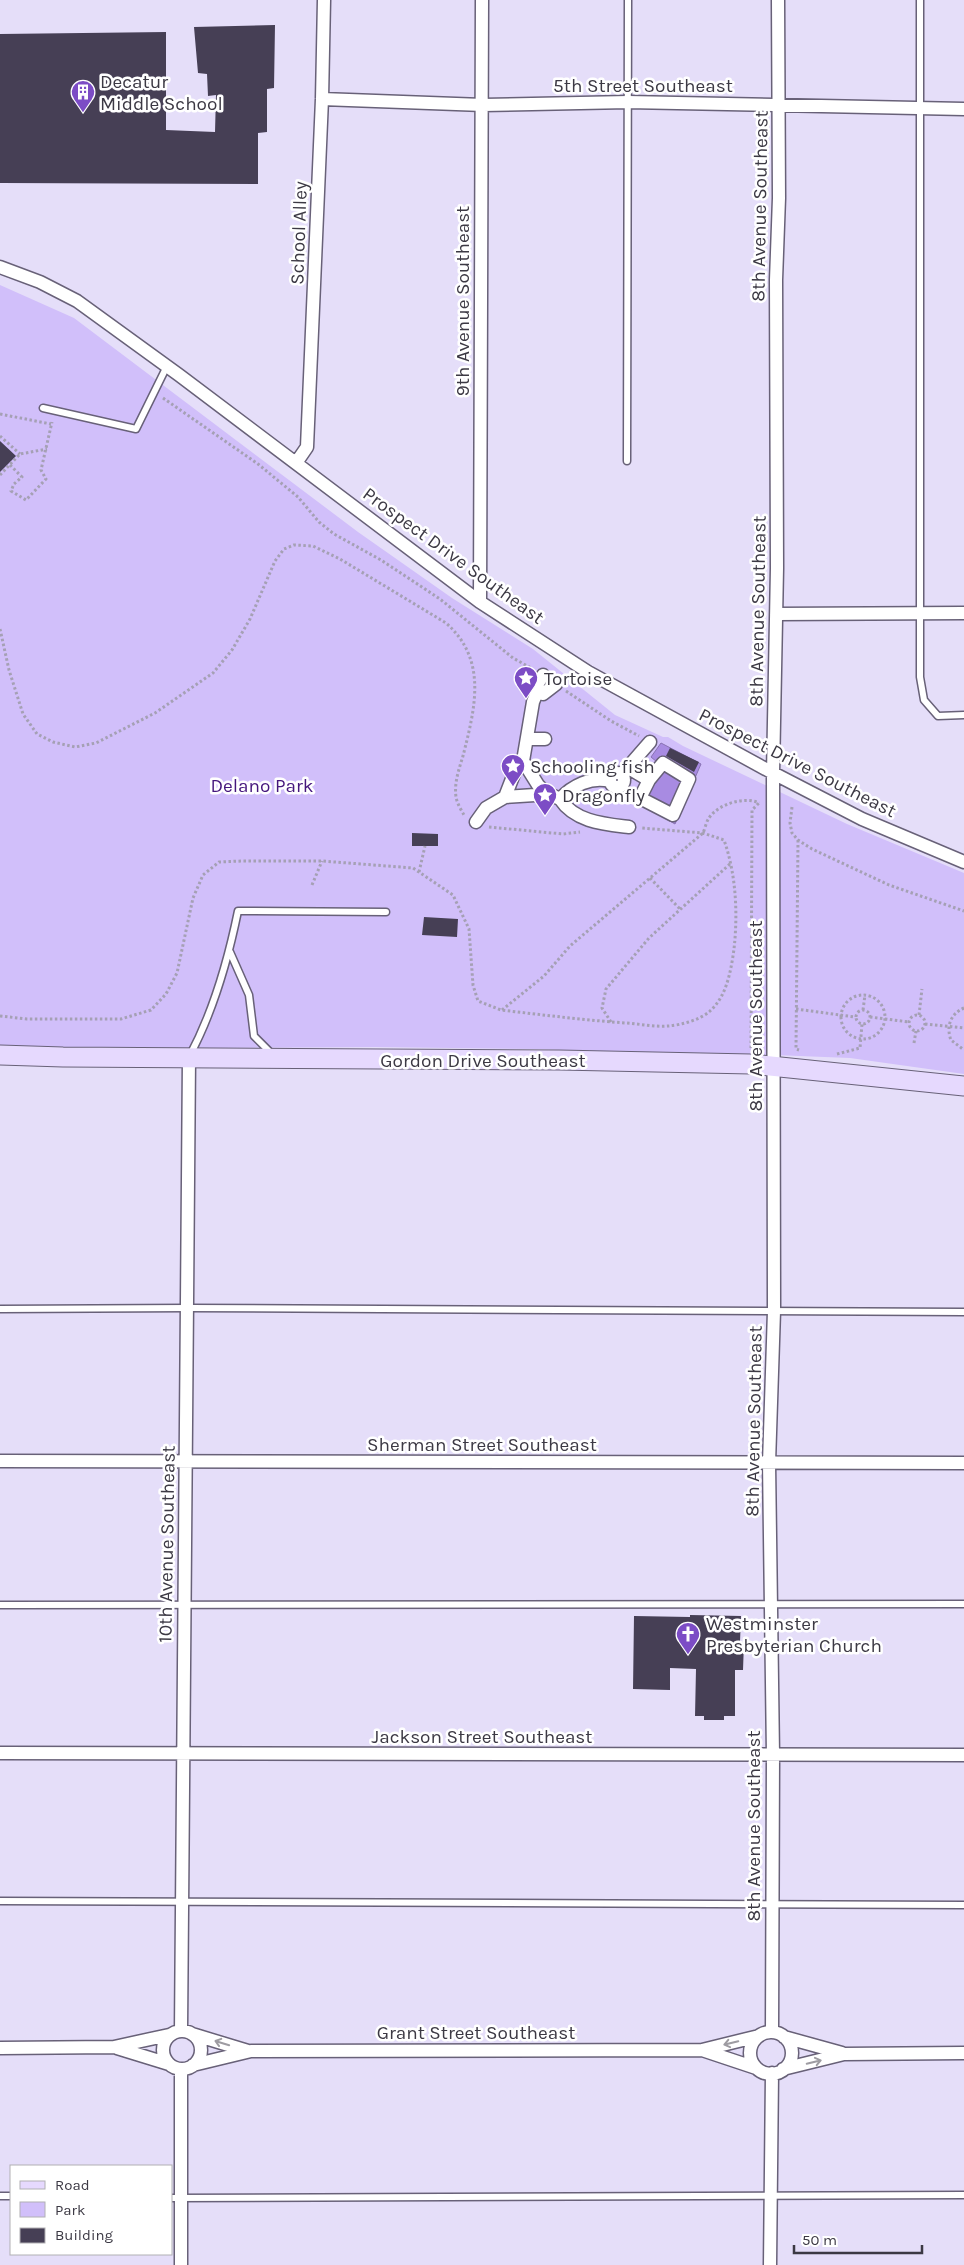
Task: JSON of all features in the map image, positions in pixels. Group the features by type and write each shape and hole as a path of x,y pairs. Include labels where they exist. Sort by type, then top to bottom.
{"street":[{"name":"School Alley","path":"296,463 307,447 322,99 324,0"},
{"name":"9th Avenue Southeast","path":"480,602 482,0"},
{"name":"8th Avenue Southeast","path":"772,2032 773,1755 768,1463 774,1311 773,773 776,614 776,280 779,198 778,0"},
{"name":"5th Street Southeast","path":"322,99 483,105 628,102 964,109"},
{"name":"Prospect Drive Southeast","path":"0,267 40,282 77,301 167,366 480,602 588,672 773,773 862,819 964,862"},
{"path":"776,614 964,614"},
{"path":"505,797 517,766 522,761 533,702 537,692 536,687 543,675"},
{"path":"537,692 543,694 556,684"},
{"path":"527,739 545,739"},
{"path":"560,799 568,790 593,780 610,780 613,786 620,786 624,781 624,771 650,742"},
{"path":"522,761 529,773 546,792 560,799 565,808 584,819 600,824 629,827"},
{"path":"624,771 649,780"},
{"path":"476,822 486,808 505,797 534,795 546,792"},
{"name":"Gordon Drive Southeast","path":"0,1055 62,1058 559,1060 774,1066 964,1086"},
{"name":"10th Avenue Southeast","path":"181,2033 182,1754 188,1308 188,1058"},
{"name":"Sherman Street Southeast","path":"0,1461 964,1464"},
{"name":"Jackson Street Southeast","path":"0,1754 964,1755"},
{"path":"844,2054 772,2032 759,2036 750,2051 752,2062 761,2071 778,2071 844,2054 964,2053"},
{"path":"181,2033 197,2038 201,2049 200,2055 181,2066 163,2053 165,2040 181,2033"},
{"name":"Grant Street Southeast","path":"0,2048 114,2047 181,2033 251,2052"},
{"name":"Grant Street Southeast","path":"114,2047 181,2066 251,2052 702,2050 759,2036"},
{"path":"778,2071 788,2065 792,2053 784,2037"},
{"name":"Grant Street Southeast","path":"702,2050 756,2068"},
{"path":"181,2066 176,2198 181,2265"},
{"path":"770,2265 771,2195 778,2071"}],"lane":[{"path":"627,461 628,0"},
{"path":"920,0 918,614 920,677 924,700 938,716 964,715"},
{"path":"42,408 136,429 167,366"},
{"path":"188,1058 201,1035 230,952 238,911 386,912"},
{"path":"230,952 249,996 254,1036 276,1059"},
{"path":"0,1309 188,1308 964,1312"},
{"path":"0,1605 964,1604"},
{"path":"0,1901 964,1905"},
{"path":"176,2198 964,2195"}],"path":[{"path":"10,465 22,477 14,484 11,491 26,500 46,479 41,470 54,410"},
{"path":"0,414 52,424"},
{"path":"0,436 20,454"},
{"path":"0,475 20,454 46,449"},
{"path":"0,629 23,714 37,734 53,742 75,747 96,743 155,713 213,673 232,650 250,620 275,560 284,549 294,545 313,546 340,559 446,623 460,634 468,647 474,674 475,709 456,785 456,799 465,818 488,827 563,834 582,832"},
{"path":"501,1010 544,976 570,946 703,834 709,818 722,808 750,799 759,803 752,810 751,1054"},
{"path":"792,807 790,823 792,833 798,840 833,860 859,869 889,885 964,911"},
{"path":"0,1016 27,1019 121,1019 151,1010 166,994 177,973 193,898 203,875 218,862 322,861 413,868 453,896 469,929 473,985 478,1001 501,1010 611,1022 668,1026 702,1017 711,1011 720,999 732,962 735,937 732,862 724,840 703,834 629,827"},
{"path":"798,840 796,1050 806,1052"},
{"path":"420,872 425,846"},
{"path":"312,885 322,861"},
{"path":"611,1022 602,1008 606,989 649,938 732,862"},
{"path":"650,878 680,909"},
{"path":"919,1015 922,989"},
{"path":"858,995 865,995 871,996 882,1005 885,1019 879,1031 868,1038 861,1038 848,1033 844,1028 841,1015 846,1002 858,995"},
{"path":"863,1010 865,995"},
{"path":"964,1008 955,1013 949,1026 951,1040 964,1050"},
{"path":"796,1009 855,1016"},
{"path":"855,1016 858,1011 863,1010 869,1013 870,1017"},
{"path":"909,1022 912,1017 919,1015"},
{"path":"919,1015 924,1019 925,1024"},
{"path":"855,1016 857,1022 862,1024"},
{"path":"870,1017 909,1022"},
{"path":"862,1024 868,1021 870,1017"},
{"path":"909,1022 910,1026 916,1031"},
{"path":"832,1054 840,1054 849,1049 860,1048 862,1024"},
{"path":"925,1024 964,1028"},
{"path":"916,1031 921,1030 925,1024"},
{"path":"914,1043 916,1031"}],"green space":[{"name":"Delano Park","path":"0,285 74,318 358,532 452,598 533,649 615,715 663,737 668,737 683,746 847,824 964,873 964,1074 850,1058 774,1055 375,1047 81,1049 0,1046"}],"shaded area":[{"path":"661,743 701,764 675,824 638,803 635,795 657,762 651,757"}],"building":[{"name":"Decatur Middle School","path":"275,25 274,88 267,89 267,132 258,133 258,184 0,183 0,34 166,32 166,130 215,132 216,95 208,96 207,74 198,73 194,27"},
{"path":"0,441 16,456 0,472"},
{"path":"670,748 699,762 694,772 666,756"},
{"path":"412,833 438,834 438,846 412,846"},
{"path":"424,917 458,919 457,937 422,935"},
{"name":"Westminster Presbyterian Church","path":"690,1615 741,1616 740,1642 744,1642 743,1670 735,1670 735,1716 724,1716 724,1720 704,1720 704,1716 695,1716 696,1669 670,1668 670,1690 633,1689 634,1616 690,1617"}],"place":[{"name":"Decatur Middle School","path":"83,113"},
{"name":"Tortoise","path":"526,699"},
{"name":"Schooling fish","path":"513,787"},
{"name":"Dragonfly","path":"545,816"},
{"name":"Westminster Presbyterian Church","path":"688,1655"}]}
